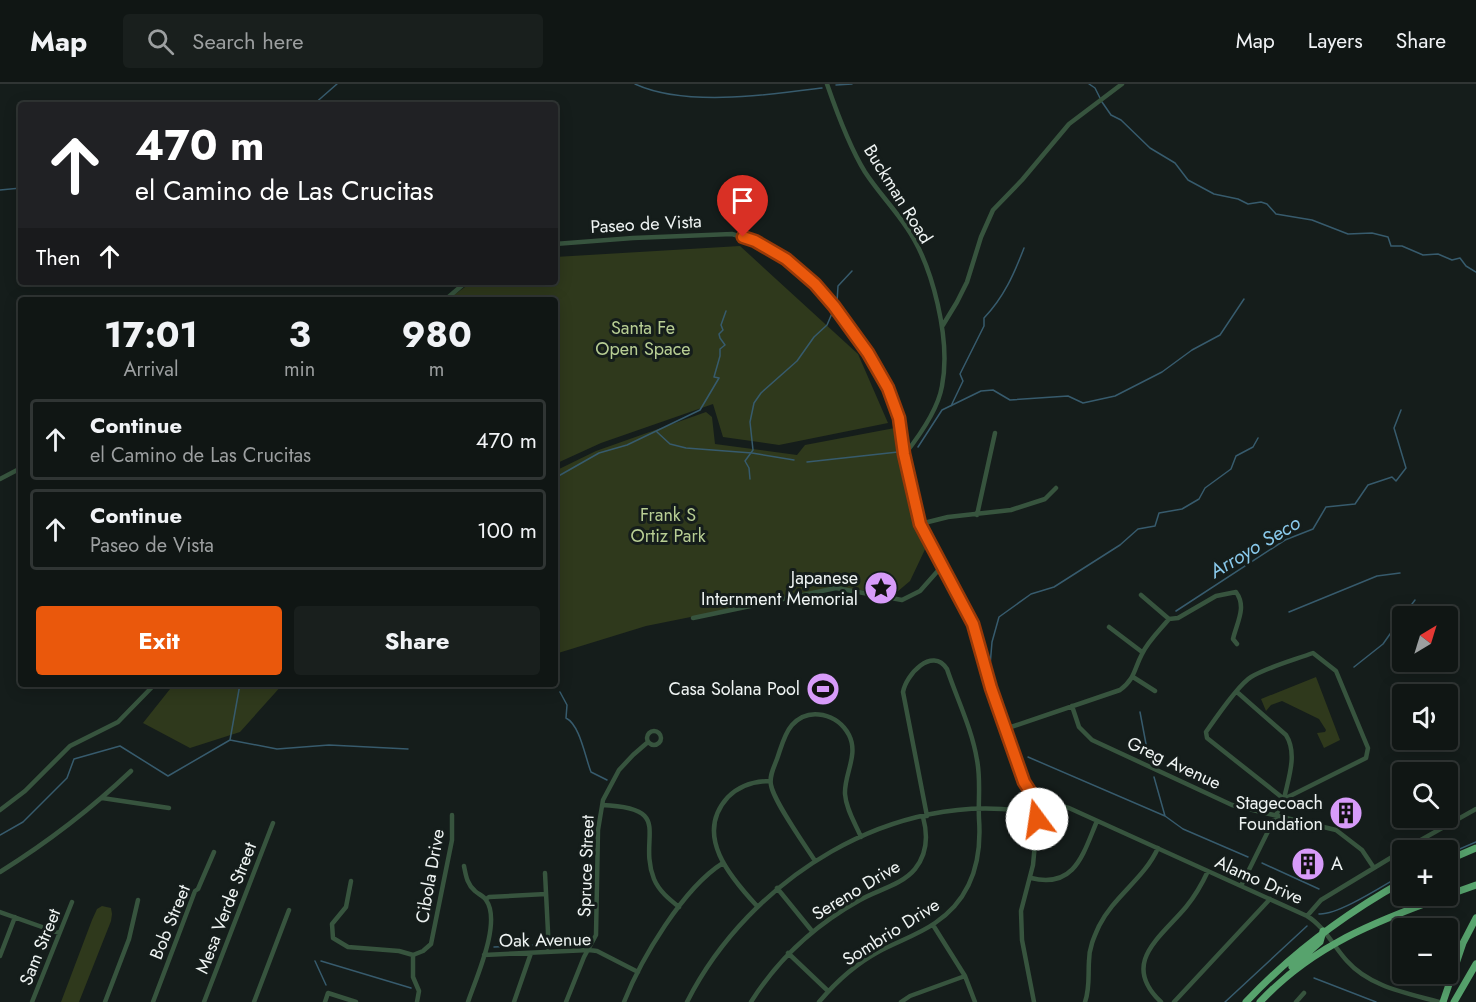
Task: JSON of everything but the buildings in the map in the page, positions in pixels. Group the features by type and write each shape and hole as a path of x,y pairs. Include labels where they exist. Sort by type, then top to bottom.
{"highway":[{"path":"1458,856 1476,848"},
{"path":"1458,891 1476,885"},
{"path":"1246,1002 1282,966 1323,931 1392,888"},
{"path":"1260,1002 1283,980 1332,943 1419,906"},
{"path":"1441,1002 1463,942 1476,918"},
{"path":"1283,980 1292,967 1320,942 1323,931"},
{"path":"1454,1002 1476,964"}],"street":[{"name":"Buckman Road","path":"827,84 864,170 882,198 907,228 919,250 943,324 943,376 940,395 904,454"},
{"path":"943,324 967,282 981,237 993,210 1022,180 1069,124 1122,84"},
{"name":"Paseo de Vista","path":"558,244 624,238 732,234 755,241 786,259 825,294 868,353 895,403 920,524 973,624 987,675 1024,782"},
{"path":"448,297 462,285"},
{"path":"977,515 995,433"},
{"path":"0,479 18,470"},
{"path":"920,524 948,517 1011,510 1045,499 1056,488"},
{"path":"693,618 836,588 902,600 920,591 943,565"},
{"path":"1005,729 1120,690 1133,677 1142,652 1169,619 1178,618 1216,596 1236,592 1240,598 1242,606 1233,639 1237,644"},
{"path":"1141,595 1169,619"},
{"path":"1109,627 1142,652"},
{"path":"1313,653 1336,671 1368,748 1366,758 1284,799 1207,738 1206,732 1249,677 1313,653"},
{"name":"Sereno Drive","path":"751,1002 788,953 812,931 850,906 902,880 911,873 921,859 925,849 925,816 903,698 904,687 914,670 934,661 945,666 954,690"},
{"path":"1133,677 1155,691"},
{"path":"0,810 25,790 70,746 117,722 152,687"},
{"name":"Sombrio Drive","path":"819,1002 828,991 875,953 933,925 956,906 972,881 980,845 978,761 954,690"},
{"path":"1237,692 1286,735 1291,743 1292,753 1284,799 1241,886"},
{"name":"Greg Avenue","path":"1072,706 1079,727 1092,740 1232,805 1341,832 1362,850 1374,868"},
{"path":"815,861 776,797 770,781 785,736 797,720 822,714 832,717 843,726 849,735 853,746 846,782 846,799 861,837"},
{"name":"Spruce Street","path":"566,1002 582,961 595,939 598,830 602,805 609,786 619,771 633,754 648,742"},
{"path":"0,872 44,845 131,771"},
{"path":"757,906 734,881 723,863 714,832 716,816 722,804 732,794 742,787 770,781"},
{"path":"1024,782 1036,801 1038,811 1031,878 1021,911 1022,940 1034,1002"},
{"path":"1024,782 1026,803 1036,830"},
{"path":"102,798 169,808"},
{"path":"1009,809 1036,801"},
{"name":"Alamo Drive","path":"1036,801 1069,808 1307,916 1323,931 1351,966 1368,978 1385,986 1441,1002"},
{"path":"602,805 630,807 644,816 650,829 653,876 662,892 679,907"},
{"path":"687,1002 721,946 757,906 777,888 815,861 861,837 925,816 1009,809 1029,813 1051,805"},
{"path":"1422,840 1476,809"},
{"name":"Cibola Drive","path":"413,955 423,951 431,944 452,840 453,815"},
{"path":"1031,878 1052,880 1068,873 1080,860 1097,821"},
{"name":"Mesa Verde Street","path":"204,1002 273,823"},
{"path":"1085,1002 1089,987 1090,952 1099,926 1108,910 1147,869 1158,849"},
{"name":"Bob Street","path":"153,1002 195,891 198,889 214,852"},
{"path":"1307,916 1321,900 1392,857"},
{"path":"624,1002 657,938 679,907 712,871 723,863"},
{"path":"464,866 467,880 473,889 486,899 492,914 484,955 468,1002"},
{"path":"1161,1002 1151,992 1145,980 1144,964 1147,952 1190,903 1208,871"},
{"path":"545,873 549,952"},
{"path":"351,881 346,907 332,924 333,938 348,946 399,951 413,955 413,977 419,991 417,1002"},
{"path":"777,888 812,931"},
{"path":"486,899 546,894"},
{"path":"1174,1002 1270,899"},
{"path":"105,1002 129,939 138,900"},
{"name":"Sam Street","path":"32,1002 72,902"},
{"path":"254,1002 289,910"},
{"path":"0,912 59,933"},
{"path":"0,956 15,917"},
{"path":"933,925 965,976 975,1002"},
{"name":"Oak Avenue","path":"484,955 589,950 601,953 638,972"},
{"path":"514,1002 531,953"},
{"path":"788,953 828,991"},
{"path":"901,1002 910,996 965,976"},
{"path":"325,1002 328,993 356,1002"},
{"path":"1296,1002 1304,993"}],"green space":[{"name":"Santa Fe Open Space","path":"740,246 858,354 888,423 779,445 723,437 713,404 601,443 558,463 558,297 451,297 468,285 558,285 558,257"},
{"name":"Frank S Ortiz Park","path":"706,412 712,417 715,444 797,455 805,445 900,427 915,503 929,541 910,581 897,592 830,589 646,626 558,653 558,470 596,451"},
{"path":"1316,677 1340,740 1324,748 1317,733 1326,730 1319,719 1282,701 1271,705 1266,711 1261,699"},
{"path":"172,687 280,687 240,732 190,748 143,723"},
{"path":"102,906 111,908 111,921 79,1002 61,1002 92,920 97,909"}],"waterway":[{"path":"316,102 337,84"},
{"path":"635,84 655,91 702,97 752,96 822,88"},
{"path":"836,85 852,84"},
{"path":"1089,84 1095,88 1100,98"},
{"path":"1102,102 1111,115 1121,120 1150,148 1175,163 1188,180 1214,194 1238,199 1248,204 1261,202 1267,204 1276,214 1312,220 1348,234 1372,233 1388,237 1391,246 1402,246 1423,255 1438,254 1452,260 1460,258 1466,266 1476,272"},
{"path":"0,190 18,188"},
{"path":"951,406 963,381 960,374 984,326 984,318 1008,285 1024,248"},
{"path":"837,302 838,286 852,271"},
{"path":"918,447 942,410 981,391 993,390 1010,400 1068,396 1083,403 1115,396 1162,372 1192,350 1220,335 1244,299"},
{"path":"558,476 599,453 627,445 700,410 719,378 714,377 720,349 725,345 719,334 723,330 721,325 726,311"},
{"path":"750,479 749,468 745,461 753,450 750,422 754,403 761,393 797,361 814,337 827,325 833,311"},
{"name":"Arroyo Seco","path":"1176,611 1285,540 1313,529 1326,507 1355,504 1368,485 1392,477 1396,481 1406,468 1394,428 1401,410"},
{"path":"657,432 670,444 686,448 752,453 794,460"},
{"path":"990,666 992,642 999,617 1031,594 1054,587 1120,545 1138,529 1155,526 1159,513 1182,509 1199,499 1205,488 1231,469 1236,456 1253,447 1258,438"},
{"path":"807,462 898,452"},
{"path":"1289,612 1377,576 1400,573"},
{"path":"1410,606 1415,600"},
{"path":"1354,667 1383,644 1392,631"},
{"path":"0,835 23,822 67,778 74,759 120,746 168,776 230,740 239,687"},
{"path":"560,692 567,705 566,718 575,727 591,772 607,780"},
{"path":"1140,712 1149,760"},
{"path":"230,740 277,749 329,745 408,749"},
{"path":"1028,757 1165,816"},
{"path":"1154,777 1165,816 1183,829 1248,857"},
{"path":"1458,850 1476,842"},
{"path":"1262,863 1319,889"},
{"path":"1319,914 1338,910 1392,881"},
{"path":"1225,1002 1307,926"},
{"path":"494,947 539,945"},
{"path":"315,961 326,985"},
{"path":"321,961 411,988"},
{"path":"1314,978 1376,1002"}],"place":[{"name":"Japanese Internment Memorial","path":"881,588"},
{"name":"Casa Solana Pool","path":"823,689"},
{"name":"Stagecoach Foundation","path":"1346,813"},
{"name":"A","path":"1308,864"}],"route":[{"path":"743,237 755,241 786,259 825,294 868,353 888,388 899,418 904,454 920,524 973,624 991,688 1024,782 1032,798 1039,805 1037,819"}]}
